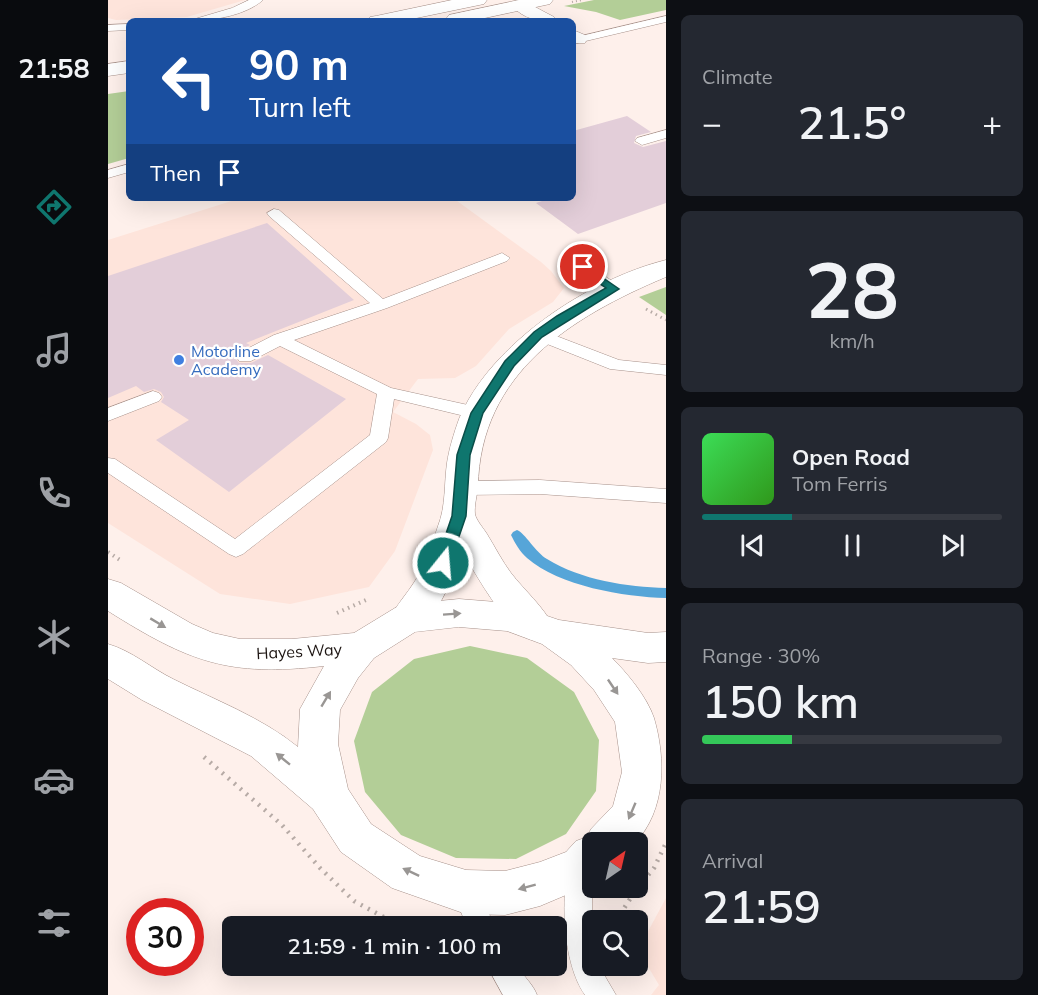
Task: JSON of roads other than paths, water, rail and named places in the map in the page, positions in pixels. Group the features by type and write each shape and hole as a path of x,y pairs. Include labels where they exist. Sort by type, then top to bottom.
{"street":[{"path":"391,18 478,0"},
{"path":"460,18 544,0"},
{"path":"521,5 543,18"},
{"path":"108,70 126,67"},
{"path":"108,85 126,82"},
{"path":"328,796 318,744 320,709 344,668 361,648 408,618 436,580 459,502 468,435 477,413 510,364 538,334 561,318 614,289 666,268"},
{"path":"459,502 497,581 545,630 584,654 608,679 634,718 655,761 632,816 616,832"},
{"name":"Hayes Way","path":"108,593 173,632 222,651 263,655 361,648"},
{"path":"408,618 459,612 509,617 545,630 648,648 666,648"},
{"path":"108,659 156,688 265,744 328,796 356,838 408,873 473,910 505,893 540,884 582,862"}],"lane":[{"path":"205,18 236,10 258,0"},
{"path":"576,39 666,19"},
{"path":"108,28 126,27"},
{"path":"642,141 666,134"},
{"path":"108,174 126,169"},
{"path":"274,213 381,305"},
{"path":"567,257 614,289"},
{"path":"245,357 280,339 381,305 502,258"},
{"path":"538,334 616,365 666,370"},
{"path":"280,339 386,392 477,413"},
{"path":"108,464 236,549 379,438 386,392"},
{"path":"108,415 153,397"},
{"path":"459,502 540,487 666,496"},
{"path":"587,898 579,947 586,973 602,995"},
{"path":"507,976 515,989 523,995"}],"waterway":[{"path":"517,535 531,554 542,563 558,570 595,583 634,591 666,593"}],"place":[{"name":"Motorline Academy","path":"179,360"}]}
